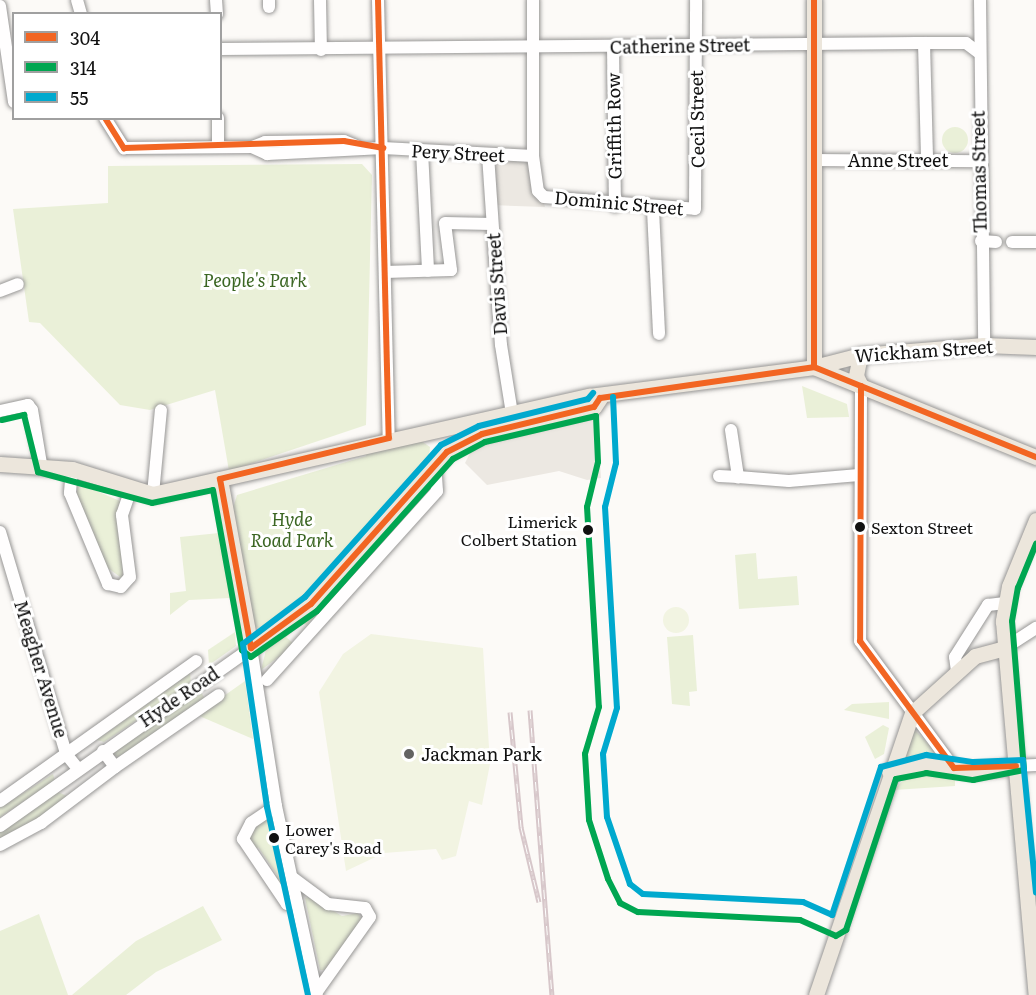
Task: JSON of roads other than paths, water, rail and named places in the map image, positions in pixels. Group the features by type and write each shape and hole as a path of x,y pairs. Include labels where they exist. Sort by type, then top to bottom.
{"main road":[{"path":"814,0 817,160 814,367 1036,457"},
{"name":"Wickham Street","path":"153,494 389,438 600,398 814,367 860,355 984,345 1036,347"},
{"path":"860,355 856,376 861,386"},
{"name":"Hyde Road","path":"251,648 311,604 447,452 482,434 594,407 600,398"},
{"path":"430,431 447,444 447,452"},
{"path":"0,464 41,464 72,469 153,494"},
{"path":"220,479 251,648"},
{"path":"1036,520 1005,603 1005,648 1036,995"},
{"path":"816,995 889,771 912,713 975,656 1005,648"},
{"path":"889,771 926,764 973,771 1016,766"}],"street":[{"path":"320,0 321,50"},
{"path":"378,0 389,438"},
{"path":"533,0 533,156"},
{"name":"Cecil Street","path":"696,0 699,203"},
{"name":"Thomas Street","path":"980,0 979,161 984,345"},
{"path":"0,6 12,88"},
{"path":"924,43 927,160"},
{"name":"Catherine Street","path":"222,49 534,50 613,46 966,43 978,52"},
{"name":"Griffith Row","path":"613,46 615,206"},
{"name":"Pery Street","path":"106,120 117,143 142,149 252,147 265,142 344,141 361,148 533,156"},
{"path":"218,120 218,147"},
{"path":"422,151 428,271"},
{"name":"Davis Street","path":"488,155 492,224 512,414"},
{"name":"Dominic Street","path":"533,156 538,191 544,197 653,210 695,209 699,203"},
{"name":"Anne Street","path":"817,160 979,161"},
{"path":"653,210 659,334"},
{"path":"385,272 451,270 445,224 492,224"},
{"path":"981,241 996,242"},
{"path":"1012,242 1036,242"},
{"path":"0,291 18,284"},
{"path":"861,386 860,641 954,768"},
{"path":"0,411 28,405 41,464"},
{"path":"153,494 161,410"},
{"path":"731,430 738,477"},
{"path":"267,680 437,491 435,464"},
{"path":"72,469 70,493 108,584 121,587 130,577 122,515 131,489"},
{"path":"719,476 789,481 859,475"},
{"name":"Meagher Avenue","path":"0,532 66,754 78,769"},
{"path":"369,537 384,550"},
{"path":"957,671 955,657 988,605 1005,603"},
{"path":"1005,648 1036,628"},
{"path":"251,648 276,806 317,994"},
{"name":"Hyde Road","path":"0,826 251,648"},
{"path":"0,801 196,661"},
{"path":"0,845 78,795 219,695"},
{"path":"103,751 115,767"},
{"path":"1016,766 1036,765"},
{"path":"66,779 78,795"},
{"path":"276,806 250,823 243,839 283,898 297,902"},
{"path":"292,878 328,904 365,908 370,917 317,994"}],"railway":[{"path":"530,710 552,995"},
{"path":"510,712 521,827 539,902"}],"place":[{"name":"Sexton Street","path":"860,527"},
{"name":"Limerick Colbert Station","path":"588,530"},
{"name":"Jackman Park","path":"409,754"},
{"name":"Lower Carey's Road","path":"274,838"}],"park label":[{"name":"People's Park","path":"255,280"},
{"name":"Hyde Road Park","path":"292,530"}]}
